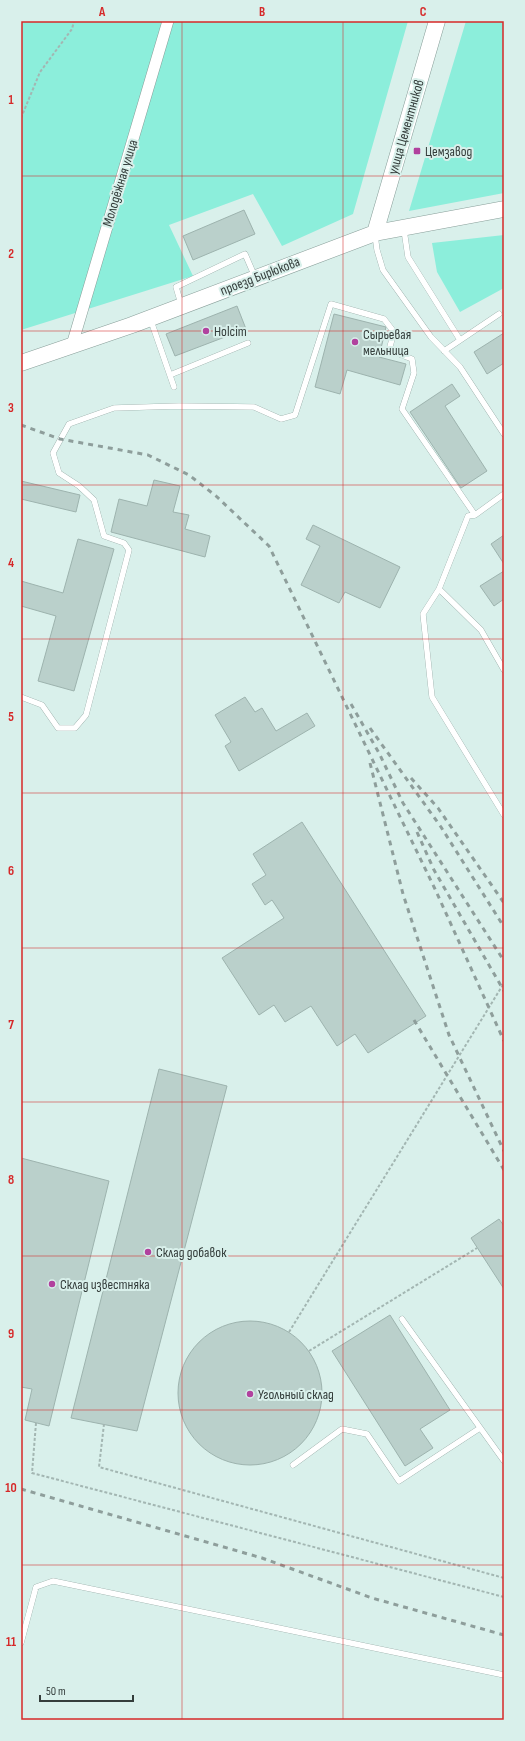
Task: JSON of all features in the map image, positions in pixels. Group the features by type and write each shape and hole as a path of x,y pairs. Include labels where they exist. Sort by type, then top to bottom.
{"street":[{"name":"Молодёжная улица","path":"72,345 168,21"},
{"name":"улица Цементников","path":"375,233 437,21"},
{"name":"проезд Бирюкова","path":"21,363 150,318 375,233 504,209"}],"lane":[{"path":"404,227 408,257 460,340"},
{"path":"375,233 377,250 383,270 431,337 460,367 504,434"},
{"path":"182,306 176,287 245,254 255,278"},
{"path":"21,697 42,705 58,728 75,728 86,714 129,550 124,543 104,536 94,500 79,486 59,472 53,453 69,424 114,408 179,406 254,407 281,419 295,415 331,304 384,319 394,332 388,350 412,360 414,373 402,409 475,515"},
{"path":"444,351 499,314"},
{"path":"150,318 174,387"},
{"path":"170,375 248,343"},
{"path":"504,494 475,515 468,516 439,589 423,614 432,697 504,815"},
{"path":"439,589 481,630 504,670"},
{"path":"402,1319 504,1461"},
{"path":"293,1465 342,1429 367,1434 398,1481 480,1428"},
{"path":"21,1643 36,1586 53,1581 504,1675"}],"path":[{"path":"21,118 40,72 72,29 74,21"},
{"path":"289,1332 504,983"},
{"path":"309,1351 477,1248"},
{"path":"36,1423 32,1473 504,1597"},
{"path":"104,1424 99,1467 504,1578"}],"green space":[{"path":"21,21 408,21 353,214 282,246 253,194 169,225 193,276 21,330"},
{"path":"466,21 504,21 504,193 409,211"},
{"path":"504,235 504,288 460,312 437,272 432,243"}],"building":[{"path":"244,210 255,234 193,260 183,236"},
{"name":"Holcim","path":"237,306 246,329 175,356 166,334"},
{"name":"Сырьевая мельница","path":"334,314 386,327 379,357 406,364 400,385 347,370 340,394 315,387"},
{"path":"504,333 504,363 487,374 474,352"},
{"path":"452,384 460,396 445,406 487,471 461,488 410,412"},
{"path":"154,480 180,486 173,512 189,515 185,529 210,536 205,557 111,532 119,499 147,506"},
{"path":"21,481 80,495 76,512 21,499"},
{"path":"313,525 400,567 380,608 345,592 339,603 301,585 320,546 306,539"},
{"path":"504,535 504,564 491,544"},
{"path":"78,539 114,549 74,691 38,681 56,616 21,606 21,581 63,593"},
{"path":"504,571 504,599 494,606 480,586"},
{"path":"245,697 255,712 262,708 276,731 307,713 315,726 239,771 225,746 231,742 215,715"},
{"path":"302,822 426,1016 368,1053 355,1034 337,1046 311,1006 285,1022 274,1005 259,1015 222,958 284,918 272,900 265,905 252,884 266,875 253,854"},
{"name":"Склад добавок","path":"159,1069 227,1086 137,1431 71,1418"},
{"name":"Склад известняка","path":"21,1158 109,1181 49,1426 25,1420 32,1389 21,1387"},
{"path":"499,1219 504,1226 504,1289 471,1238"},
{"path":"390,1315 450,1410 420,1429 433,1448 405,1466 332,1351"},
{"name":"Угольный склад","path":"250,1321 271,1324 284,1330 296,1337 306,1347 319,1372 322,1393 319,1414 313,1427 306,1439 296,1449 271,1462 250,1465 229,1462 216,1456 204,1449 194,1439 181,1414 178,1393 181,1372 187,1359 194,1347 204,1337 229,1324"}],"railway":[{"path":"21,425 60,439 148,455 189,475 216,496 269,546 435,889 504,1041"},
{"path":"351,704 379,753 403,803 504,961"},
{"path":"370,728 441,827 504,927"},
{"path":"370,763 403,894 449,1035 504,1151"},
{"path":"411,778 438,808 504,903"},
{"path":"417,832 434,870 504,991"},
{"path":"414,1020 504,1170"},
{"path":"21,1489 262,1558 372,1598 504,1635"}],"place":[{"name":"Цемзавод","path":"417,151"},
{"name":"Holcim","path":"206,331"},
{"name":"Сырьевая мельница","path":"355,342"},
{"name":"Склад добавок","path":"148,1252"},
{"name":"Склад известняка","path":"52,1284"},
{"name":"Угольный склад","path":"250,1394"}]}
